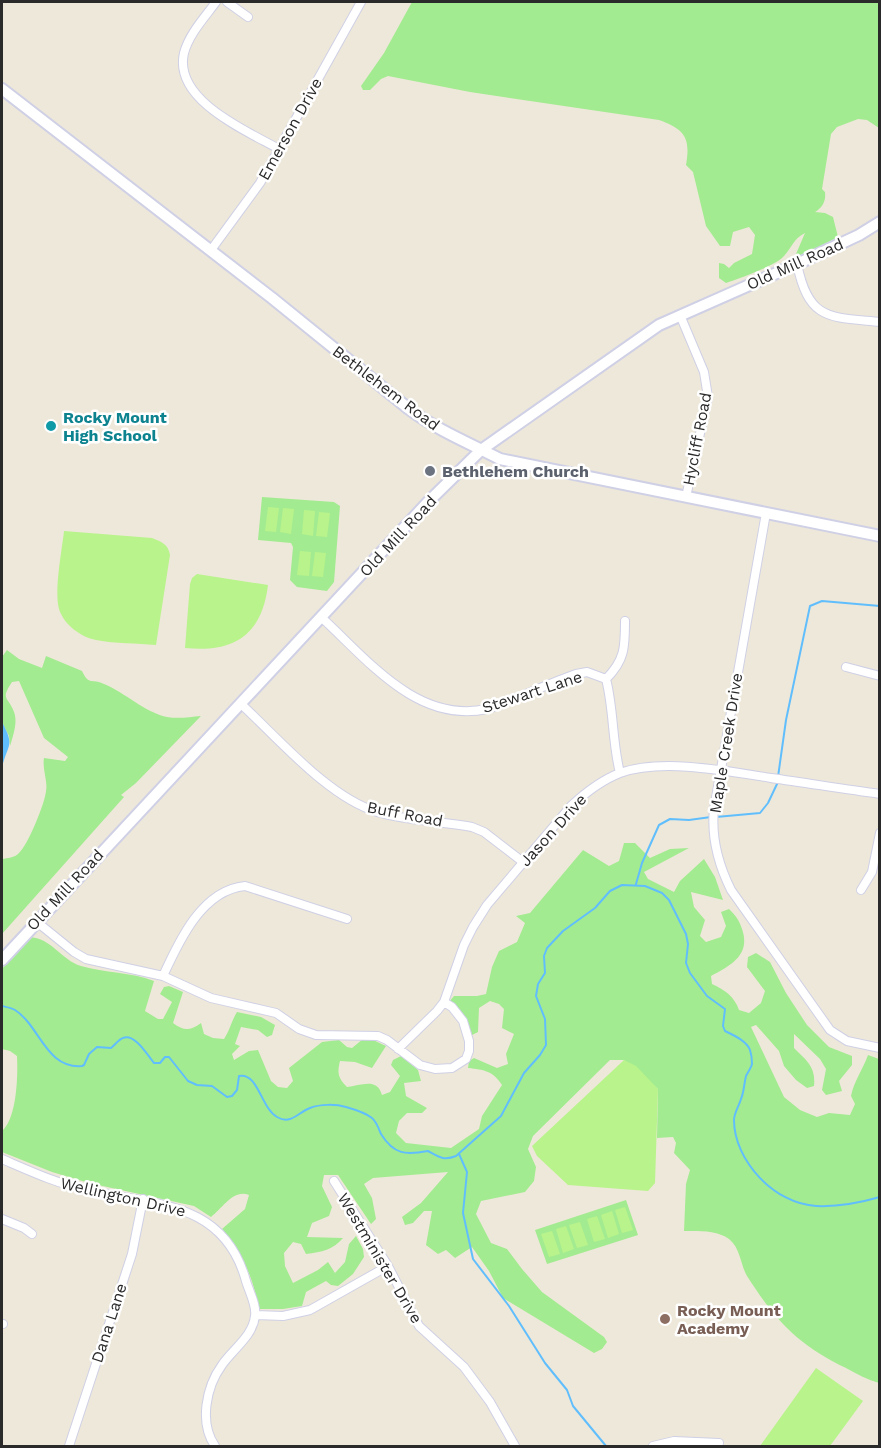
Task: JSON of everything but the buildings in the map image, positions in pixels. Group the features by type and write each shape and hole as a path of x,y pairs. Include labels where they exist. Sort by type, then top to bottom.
{"street":[{"path":"216,2 188,41 183,63 186,81 191,90 206,104 279,149"},
{"path":"227,2 248,17"},
{"name":"Emerson Drive","path":"211,250 260,183 361,2"},
{"name":"Bethlehem Road","path":"2,89 211,250 426,422 500,459 879,536"},
{"name":"Old Mill Road","path":"2,960 429,501 482,450 658,325 797,264 859,235 879,222"},
{"path":"797,264 802,288 818,310 834,318 879,322"},
{"name":"Hycliff Road","path":"680,315 704,372 708,397 686,497"},
{"name":"Maple Creek Drive","path":"766,513 714,809 713,831 721,866 731,890 830,1030 847,1041 879,1048"},
{"name":"Stewart Lane","path":"322,618 401,690 424,703 437,707 462,711 488,709 576,674 587,672 606,680 612,710 614,747 620,773"},
{"path":"606,680 620,663 624,651 625,621"},
{"path":"846,667 879,676"},
{"name":"Buff Road","path":"241,704 323,781 351,801 378,812 472,827 484,832 523,862"},
{"name":"Jason Drive","path":"398,1049 444,1002 473,927 487,905 571,806 585,794 620,773 663,766 721,770 879,795"},
{"path":"861,890 875,863 879,834"},
{"path":"163,976 176,948 193,922 216,896 232,887 245,886 347,920"},
{"path":"37,922 86,959 163,976 211,998 276,1013 307,1033 378,1036 427,1068 452,1068 466,1059 469,1051 467,1031 458,1014 444,1002"},
{"name":"Wellington Drive","path":"2,1159 64,1184 180,1208 204,1220 215,1229 239,1262 256,1315"},
{"name":"Westminister Drive","path":"334,1181 388,1266 419,1326 464,1367 490,1402 515,1446"},
{"name":"Dana Lane","path":"69,1446 132,1254 144,1199"},
{"path":"2,1219 32,1234"},
{"path":"215,1446 206,1421 212,1388 222,1365 249,1331 256,1315 283,1316 310,1310 388,1266"},
{"path":"653,1446 674,1441 719,1443"}],"green space":[{"path":"412,2 879,2 879,128 867,120 858,119 837,127 831,134 822,189 825,192 825,198 822,206 815,212 833,217 838,237 797,259 796,254 805,233 797,238 778,261 726,283 719,278 719,263 729,268 752,254 755,235 749,227 733,232 730,246 720,246 706,226 693,172 686,165 687,147 684,135 674,127 659,120 470,92 388,76 381,79 370,90 363,90 361,86 384,53"},
{"path":"262,497 334,502 340,506 334,582 327,591 297,587 290,580 293,547 291,543 258,540"},
{"path":"268,507 279,508 276,532 265,531"},
{"path":"283,508 294,509 291,534 280,532"},
{"path":"304,510 315,511 313,536 302,534"},
{"path":"319,512 330,513 327,537 316,536"},
{"path":"64,531 152,538 166,546 170,555 156,645 96,640 79,633 65,620 59,609 57,592"},
{"path":"300,551 311,552 309,576 297,575"},
{"path":"315,552 326,553 323,577 312,576"},
{"path":"197,574 268,585 259,617 243,637 218,647 185,648 190,584 192,578"},
{"path":"7,650 19,659 42,668 46,656 82,671 89,680 112,688 159,715 175,718 201,716 136,783 121,795 124,797 2,934 2,859 13,857 23,849 36,824 46,791 44,758 65,761 68,757 44,738 19,681 12,682 6,692 6,698 14,712 15,720 10,746 9,736 2,722 2,657"},
{"path":"624,843 635,843 650,858 670,849 689,848 644,872 648,879 674,892 680,881 704,859 715,877 723,900 691,892 694,907 705,920 700,936 706,942 721,937 726,926 721,912 729,909 738,921 742,929 744,946 732,963 711,976 712,984 728,994 739,1010 749,1013 761,1003 765,991 747,967 748,957 756,953 770,962 786,993 807,1025 829,1047 852,1056 852,1065 839,1081 842,1091 826,1095 822,1090 826,1069 820,1059 794,1034 794,1048 812,1069 814,1086 807,1088 796,1080 784,1066 779,1051 756,1025 751,1027 784,1097 800,1110 817,1117 829,1113 850,1115 855,1104 851,1096 852,1091 868,1055 879,1059 879,1383 862,1377 829,1359 789,1330 778,1319 747,1276 736,1247 729,1239 713,1233 684,1231 686,1184 690,1170 674,1153 676,1143 673,1137 657,1138 658,1089 624,1060 610,1060 533,1136 528,1149 536,1167 534,1181 525,1192 481,1201 476,1214 491,1243 507,1249 542,1292 604,1337 607,1342 602,1349 594,1353 503,1298 489,1271 472,1247 455,1258 446,1250 438,1254 426,1245 432,1211 424,1211 413,1223 405,1225 402,1217 421,1203 448,1172 373,1178 364,1184 372,1198 376,1219 371,1224 338,1175 324,1175 322,1186 332,1207 329,1216 312,1223 307,1237 343,1238 327,1250 306,1254 301,1244 293,1242 284,1253 285,1266 293,1283 328,1262 335,1273 345,1262 349,1244 356,1236 363,1249 364,1257 353,1274 338,1286 326,1281 306,1292 302,1306 259,1309 246,1267 222,1229 245,1209 249,1195 233,1197 211,1217 194,1206 89,1183 52,1172 2,1152 2,1131 11,1117 16,1096 17,1056 2,1049 2,969 29,937 44,941 81,966 154,981 145,1011 158,1019 163,1019 172,1002 160,994 164,987 169,986 183,992 173,1023 180,1028 190,1029 201,1023 204,1034 224,1039 237,1012 261,1017 275,1025 272,1035 267,1037 258,1030 241,1027 235,1044 240,1046 232,1054 234,1060 249,1051 258,1050 271,1081 278,1087 287,1088 293,1081 289,1068 322,1042 339,1040 352,1048 363,1039 373,1040 386,1046 372,1068 355,1062 340,1061 339,1075 342,1081 347,1087 372,1084 380,1089 382,1095 390,1092 400,1076 391,1065 393,1060 401,1056 418,1070 421,1081 404,1083 406,1096 427,1108 422,1113 407,1113 399,1121 396,1133 406,1143 451,1148 479,1129 482,1116 502,1085 495,1076 487,1072 468,1068 469,1061 474,1058 497,1068 508,1064 506,1054 514,1034 502,1028 504,1009 499,1004 490,1001 479,1008 478,1032 472,1035 467,1020 449,1002 454,996 486,994 492,967 499,951 517,942 525,923 516,916 530,913 583,850 609,866 619,861"},
{"path":"624,1060 636,1066 658,1089 655,1183 648,1191 568,1185 537,1156 532,1146"},
{"path":"626,1200 638,1235 547,1264 535,1230"},
{"path":"625,1207 633,1230 622,1233 615,1210"},
{"path":"612,1211 619,1234 608,1238 601,1215"},
{"path":"597,1216 605,1239 594,1242 587,1219"},
{"path":"580,1222 588,1245 577,1248 569,1225"},
{"path":"566,1226 574,1249 563,1253 556,1229"},
{"path":"552,1231 560,1254 549,1257 541,1234"},
{"path":"816,1368 863,1401 830,1446 760,1446"}],"water":[{"path":"2,722 9,741 2,767"}],"waterway":[{"path":"716,817 760,813 768,803 777,784 786,720 810,606 822,601 880,606"},
{"path":"636,884 642,863 659,825 670,819 689,820 711,817"},
{"path":"2,1006 14,1009 24,1017 52,1054 60,1061 70,1065 82,1066 89,1054 97,1047 111,1048 128,1037 136,1042 154,1063 160,1063 165,1057 169,1057 188,1081 197,1085 212,1086 227,1097 232,1096 237,1090 239,1076 251,1079 267,1106 282,1119 290,1119 314,1107 342,1106 372,1118 386,1141 396,1150 407,1153 428,1151 439,1157 448,1158 456,1156 501,1116 524,1073 546,1045 545,1019 536,996 538,984 545,973 544,956 547,948 563,931 595,908 610,891 622,885 645,886 662,893 669,900 686,934 688,944 686,963 690,973 707,996 725,1009 723,1026 725,1031 743,1041 750,1050 752,1064 746,1076 743,1094 734,1120 736,1135 749,1165 772,1189 801,1203 832,1206 880,1197"},
{"path":"459,1154 467,1172 463,1213 473,1259 509,1306 545,1363 567,1390 573,1406 606,1446"}],"place":[{"name":"Rocky Mount High School","path":"51,426"},
{"name":"Bethlehem Church","path":"430,471"},
{"name":"Rocky Mount Academy","path":"665,1319"}]}
